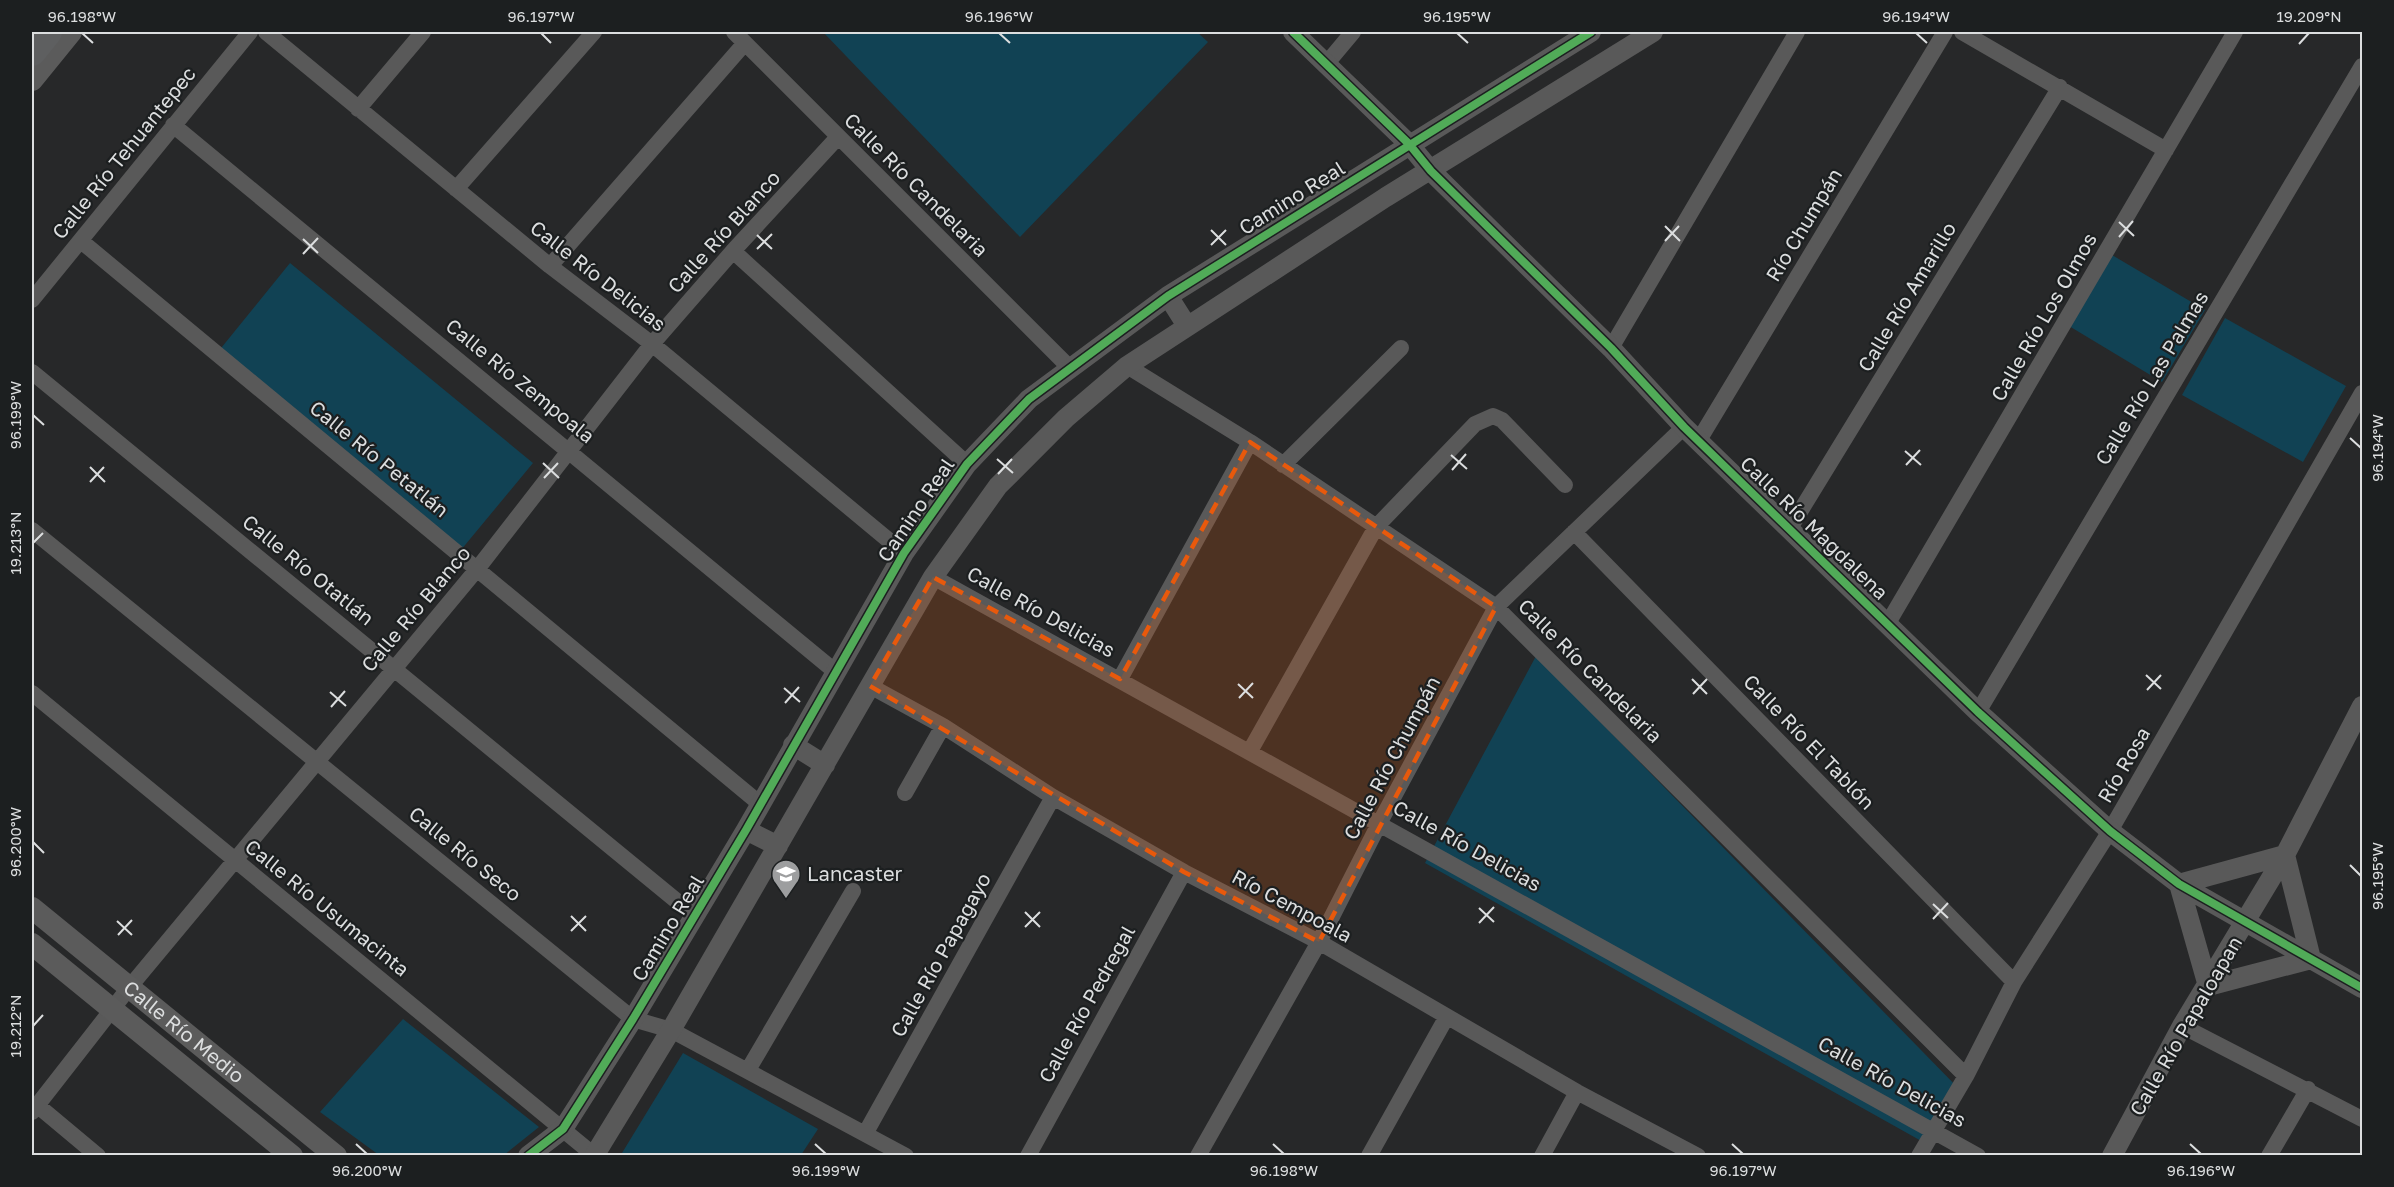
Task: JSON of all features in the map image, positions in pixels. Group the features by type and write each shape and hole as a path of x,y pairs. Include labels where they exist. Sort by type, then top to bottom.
{"highway":[{"path":"32,52 48,32"}],"main road":[{"path":"32,80 70,32"},
{"name":"Calle Río Medio","path":"32,908 128,989 336,1155"},
{"name":"Calle Río Medio","path":"32,944 292,1155"}],"street":[{"name":"Calle Río Tehuantepec","path":"32,300 249,32"},
{"name":"Calle Río Delicias","path":"266,32 550,266 652,344 904,553"},
{"path":"358,109 423,32"},
{"path":"456,189 594,32"},
{"name":"Calle Río Magdalena","path":"1293,32 1409,144 1431,171 1611,348 1684,427 1978,712 2110,831 2179,885 2362,988"},
{"path":"1327,63 1353,32"},
{"name":"Camino Real","path":"528,1155 563,1129 633,1019 746,830 759,803 904,553 967,464 1029,399 1168,296 1591,32"},
{"path":"595,1155 671,1030 933,577 998,486 1066,418 1127,366 1653,32"},
{"path":"1611,348 1797,32"},
{"name":"Río Chumpán","path":"1699,440 1945,32"},
{"path":"1962,32 2166,150"},
{"name":"Calle Río Los Olmos","path":"1888,623 2166,150 2230,33"},
{"path":"550,266 739,37"},
{"name":"Calle Río Candelaria","path":"739,37 1070,368"},
{"name":"Calle Río Las Palmas","path":"1978,712 2362,66"},
{"name":"Calle Río Amarillo","path":"1790,528 2060,87"},
{"name":"Calle Río Zempoala","path":"173,125 837,672"},
{"name":"Calle Río Blanco","path":"34,1109 234,859 478,568 652,344 733,251 838,138"},
{"name":"Calle Río Petatlán","path":"81,241 759,803"},
{"path":"733,251 967,464"},
{"path":"1168,296 1187,326"},
{"path":"1283,465 1401,348"},
{"name":"Calle Río Candelaria","path":"1127,366 1250,442 1497,607 1966,1076"},
{"name":"Calle Río Otatlán","path":"32,372 695,916"},
{"name":"Río Rosa","path":"1920,1155 1966,1076 2014,982 2110,831 2362,393"},
{"path":"1250,751 1376,527 1475,424 1493,416 1510,425 1565,485"},
{"name":"Calle Río Chumpán","path":"1197,1155 1319,942 1380,822 1497,607 1684,427"},
{"path":"1120,679 1250,442"},
{"name":"Calle Río Seco","path":"32,530 318,760 633,1019 671,1030 906,1155"},
{"name":"Calle Río El Tablón","path":"1574,532 2014,982"},
{"name":"Calle Río Delicias","path":"933,577 1380,822 1978,1155"},
{"name":"Río Cempoala","path":"870,687 943,726 1053,797 1184,872 1319,942 1446,1018 1577,1092 1698,1155"},
{"name":"Calle Río Usumacinta","path":"32,693 595,1155"},
{"name":"Calle Río Papaloapan","path":"2112,1155 2182,1026 2285,855 2361,711"},
{"path":"904,793 943,726"},
{"path":"793,745 825,765"},
{"name":"Calle Río Papagayo","path":"866,1134 1053,797"},
{"path":"746,830 778,846"},
{"path":"2285,855 2311,959 2208,986 2179,885 2285,855"},
{"name":"Calle Río Pedregal","path":"1028,1155 1184,872"},
{"path":"748,1070 853,891"},
{"path":"1369,1155 1446,1018"},
{"path":"2182,1026 2308,1089 2362,1119"},
{"path":"2269,1155 2308,1089"},
{"path":"1542,1155 1577,1092"},
{"path":"34,1109 98,1155"}],"highlighted area":[{"path":"1250,442 1496,607 1319,942 1184,872 870,686 933,577 1120,679"}],"shaded area":[{"path":"823,32 1197,32 1208,42 1020,237"},
{"path":"2112,255 2205,310 2162,382 2069,326"},
{"path":"290,263 533,463 456,556 213,358"},
{"path":"2225,318 2346,386 2303,462 2182,395"},
{"path":"1536,656 1963,1093 1932,1147 1425,863"},
{"path":"403,1019 539,1127 504,1155 379,1155 320,1112"},
{"path":"683,1053 818,1129 801,1155 627,1156 622,1153"}],"cycle path":[{"path":"1293,32 1409,144 1431,171 1611,348 1684,427 1978,712 2110,831 2179,884 2362,988"},
{"path":"528,1156 563,1129 633,1019 746,830 904,553 967,464 1029,399 1168,296 1591,32"}],"place":[{"name":"Lancaster","path":"786,900"}]}
